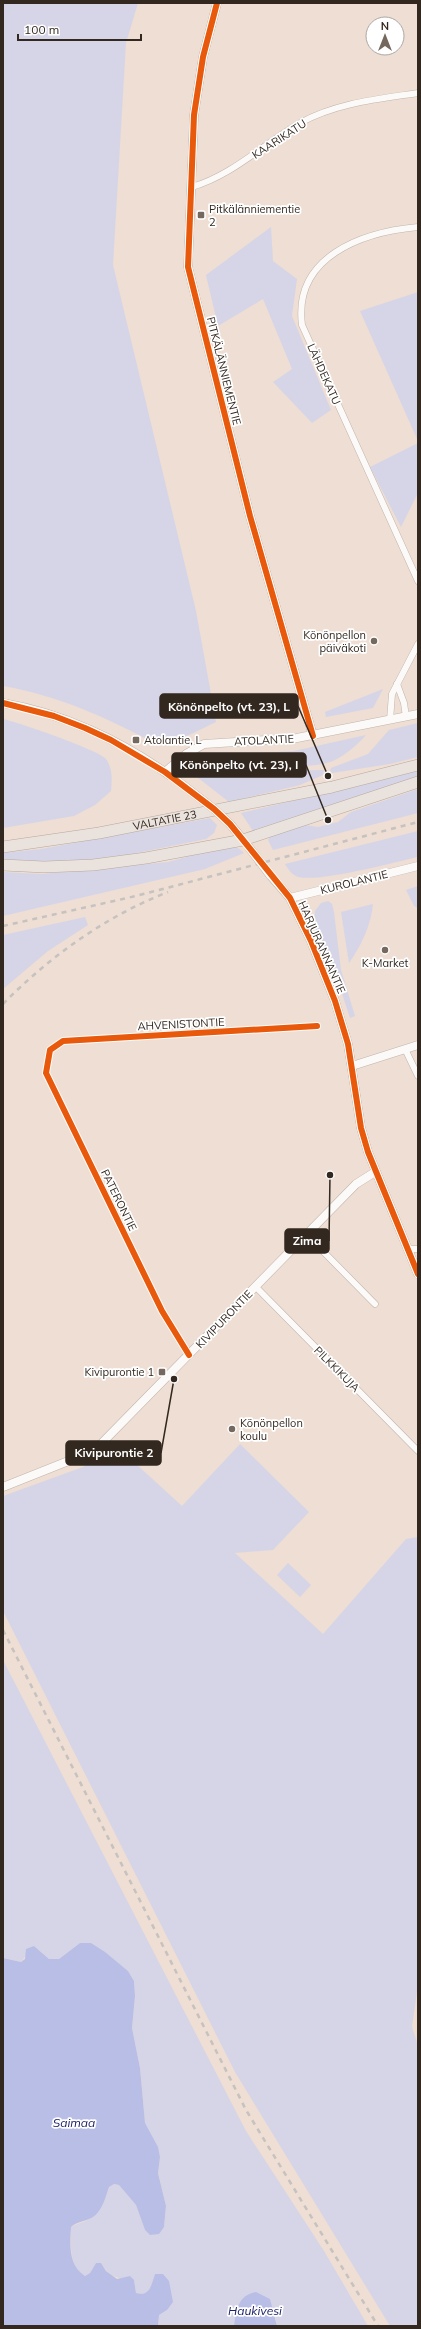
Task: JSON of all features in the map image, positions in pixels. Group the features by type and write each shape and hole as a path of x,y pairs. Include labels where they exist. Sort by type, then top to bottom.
{"highway":[{"name":"VALTATIE 23","path":"3,847 123,828 332,787 418,765"},
{"path":"3,865 44,867 93,865 246,843 418,782"}],"street":[{"name":"PITKÄLÄNNIEMENTIE","path":"218,3 197,87 194,115 188,266 250,516 313,736"},
{"name":"KAARIKATU","path":"192,186 211,181 249,159 300,123 334,108 373,99 418,93"},
{"name":"LÄHDEKATU","path":"418,227 389,230 355,242 331,254 313,273 300,310 302,325 418,581"},
{"path":"390,720 392,694 408,659 418,644"},
{"path":"397,684 404,703 406,717"},
{"name":"HARJURANNANTIE","path":"3,704 54,716 85,728 111,740 167,774 214,809 230,824 290,898 311,941 335,1001 352,1066 362,1128 375,1172 418,1274"},
{"name":"ATOLANTIE","path":"167,774 190,751 204,744 313,736 418,714"},
{"name":"KUROLANTIE","path":"290,898 418,866"},
{"name":"AHVENISTONTIE","path":"50,1050 63,1041 317,1026"},
{"path":"352,1066 418,1045"},
{"path":"405,1049 418,1076"},
{"name":"PATERONTIE","path":"50,1050 46,1073 162,1311 189,1355"},
{"name":"KIVIPURONTIE","path":"3,1487 86,1454 99,1446 356,1184 375,1172"},
{"path":"307,1235 375,1304"},
{"path":"409,1250 418,1249"},
{"name":"PILKKIKUJA","path":"255,1286 418,1451"}],"shaded area":[{"path":"3,3 138,3 126,43 113,265 196,611 216,722 192,734 167,742 150,741 115,723 79,708 41,695 3,686"},
{"path":"271,227 273,261 297,279 292,316 331,410 312,423 273,382 292,369 263,299 218,326 206,275"},
{"path":"418,292 418,441 360,311"},
{"path":"418,443 418,493 401,527 370,467"},
{"path":"383,689 373,708 326,717 325,712"},
{"path":"3,719 24,725 89,749 106,759 111,771 111,791 95,805 74,816 3,828"},
{"path":"418,723 418,757 390,764 332,773 330,770 331,768 368,754 389,730"},
{"path":"366,735 352,749 339,758 315,765 272,765 259,763 248,759 241,754 294,751"},
{"path":"226,753 246,769 260,771 324,770 323,775 300,785 229,802 197,777 195,772 195,765 199,758"},
{"path":"418,771 418,776 253,831 241,813"},
{"path":"418,789 418,813 273,850 268,840 270,836 305,825 318,827 338,822 351,812"},
{"path":"210,818 217,825 214,833 206,839 117,857 83,861 3,861 3,853 41,849"},
{"path":"418,831 418,857 340,874 309,878 296,876 290,872 285,864"},
{"path":"226,846 238,848 244,853 205,869 3,916 3,872 41,874 168,862"},
{"path":"418,886 418,908 414,906 406,890"},
{"path":"328,901 332,904 334,912 341,970 355,1016 350,1018 336,975 314,925 315,911 321,903"},
{"path":"373,904 365,935 358,950 349,963 341,912"},
{"path":"85,917 88,925 48,951 3,989 3,935"},
{"path":"112,1442 182,1506 240,1444 309,1512 273,1550 235,1553 323,1634 406,1539 418,1537 418,1984 412,2027 418,2045 418,2326 390,2326 235,2072 3,1611 3,1496 83,1467 96,1458"},
{"path":"288,1563 311,1585 300,1597 277,1575"},
{"path":"3,1660 246,2131 324,2251 368,2326 277,2326 274,2310 237,2310 234,2326 158,2326 159,2315 167,2310 155,2274 151,2286 147,2292 141,2294 136,2293 134,2280 114,2276 104,2268 101,2263 96,2263 90,2273 85,2276 76,2266 73,2260 71,2248 71,2227 87,2220 96,2213 104,2200 109,2186 114,2184 119,2185 136,2205 145,2230 150,2235 164,2227 166,2206 158,2172 160,2157 145,2124 140,2068 132,2028 135,1996 134,1981 128,1971 91,1943 80,1943 59,1959 49,1959 34,1946 21,1962 3,1958"}],"water":[{"name":"Saimaa","path":"80,1943 91,1943 105,1952 128,1971 134,1981 135,1996 132,2028 140,2068 145,2123 158,2147 160,2157 158,2173 166,2206 164,2227 159,2234 150,2235 145,2230 136,2205 119,2185 114,2184 109,2187 100,2210 93,2217 71,2227 71,2254 79,2271 85,2276 90,2273 96,2263 101,2263 106,2271 117,2279 130,2276 134,2280 136,2293 141,2294 147,2292 151,2286 155,2274 163,2274 169,2281 173,2302 167,2310 159,2315 158,2326 3,2326 3,1958 21,1962 25,1959 26,1949 34,1946 49,1959 59,1959"},
{"name":"Haukivesi","path":"256,2292 270,2299 277,2326 234,2326 239,2304 245,2296"}],"railway":[{"path":"3,926 136,896 418,822"},
{"path":"3,1004 39,970 80,939 123,913 168,892"},
{"path":"3,1630 246,2110 378,2326"}],"cycle path":[{"path":"217,3 203,57 194,115 188,267 250,516 313,736"},
{"path":"3,703 54,716 85,728 111,740 165,772 214,809 230,824 290,898 311,941 335,1001 348,1044 361,1128 368,1152 418,1274"},
{"path":"189,1355 162,1311 46,1073 50,1050 63,1041 317,1026"}],"place":[{"name":"Pitkälänniementie 2","path":"201,215"},
{"name":"Könönpellon päiväkoti","path":"374,641"},
{"name":"Atolantie, L","path":"136,740"},
{"name":"Könönpelto (vt. 23), L","path":"328,776"},
{"name":"Könönpelto (vt. 23), I","path":"328,820"},
{"name":"K-Market","path":"385,950"},
{"name":"Zima","path":"330,1175"},
{"name":"Kivipurontie 1","path":"162,1372"},
{"name":"Kivipurontie 2","path":"174,1379"},
{"name":"Könönpellon koulu","path":"232,1429"}]}
